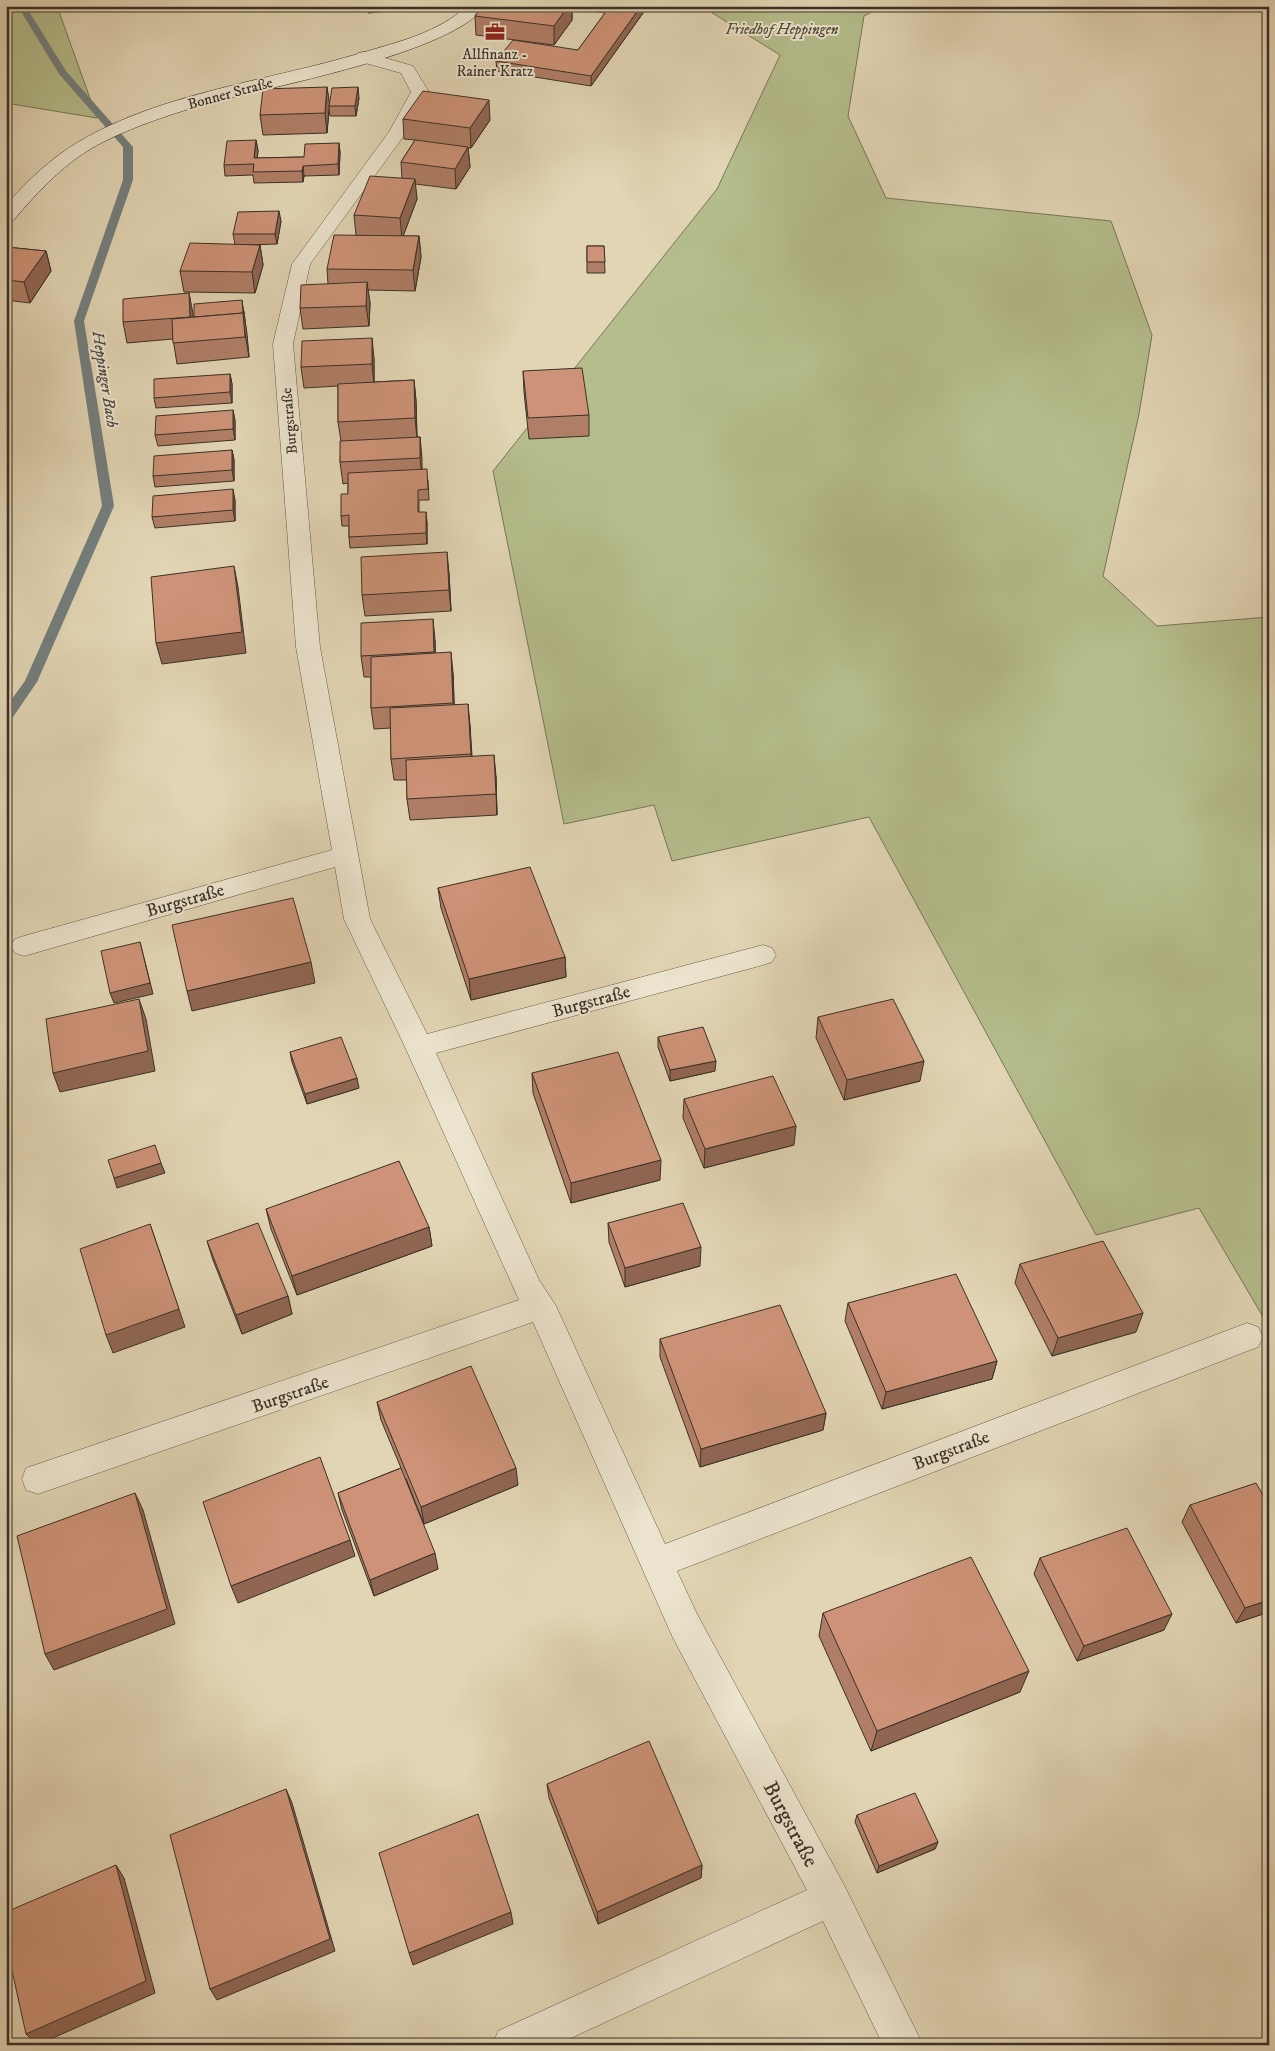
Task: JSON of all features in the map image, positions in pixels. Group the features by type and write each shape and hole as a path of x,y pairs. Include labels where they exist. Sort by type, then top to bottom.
{"street":[{"name":"Bonner Straße","path":"6,217 57,166 104,136 140,120 205,99 364,58 442,32 476,7"},
{"name":"Burgstraße","path":"364,58 406,70 420,92 397,133 301,264 283,344 308,647 357,919 419,1047 528,1289 541,1306 685,1626 831,1898 904,2045"},
{"name":"Burgstraße","path":"24,946 346,855"},
{"name":"Burgstraße","path":"419,1047 763,955"},
{"name":"Burgstraße","path":"38,1479 541,1306"},
{"name":"Burgstraße","path":"656,1563 1247,1337"},
{"path":"512,2045 831,1898"}],"green space":[{"path":"6,6 57,6 97,118 6,103"},
{"name":"Friedhof Heppingen","path":"701,6 884,6 864,16 848,116 886,198 1111,221 1152,335 1139,414 1103,576 1157,626 1269,617 1269,1327 1199,1208 1096,1235 869,817 672,861 654,805 564,824 493,471 717,189 780,55"}],"building":[{"path":"482,6 568,6 554,26 475,16"},
{"path":"610,6 641,6 591,76 496,61 513,40 578,50"},
{"path":"327,87 325,113 260,115 263,89"},
{"path":"358,87 355,106 329,106 332,88"},
{"path":"423,91 489,100 470,128 403,119"},
{"path":"256,140 254,158 304,157 305,144 339,143 338,164 303,166 302,171 253,172 254,164 224,165 227,141"},
{"path":"415,140 468,147 455,169 401,162"},
{"path":"370,176 415,179 400,218 354,215"},
{"path":"279,211 275,234 233,234 238,212"},
{"path":"334,235 419,236 413,270 327,269"},
{"path":"190,243 260,245 252,272 180,271"},
{"path":"587,246 604,246 605,262 587,262"},
{"path":"6,247 46,251 24,282 6,280"},
{"path":"367,282 366,306 300,308 301,285"},
{"path":"189,293 190,317 123,322 123,299"},
{"path":"242,300 243,313 194,317 194,304"},
{"path":"243,313 245,337 173,343 172,319"},
{"path":"372,338 372,364 301,367 302,341"},
{"path":"582,368 589,415 528,418 523,371"},
{"path":"230,374 230,392 154,398 154,379"},
{"path":"414,380 415,418 338,422 338,384"},
{"path":"233,410 233,429 155,435 156,416"},
{"path":"420,437 420,458 340,462 340,441"},
{"path":"232,450 232,470 153,476 154,456"},
{"path":"427,469 428,489 418,490 418,512 426,512 426,533 349,537 349,515 341,516 341,494 348,494 348,473"},
{"path":"233,489 233,510 152,517 153,496"},
{"path":"447,552 449,590 362,595 361,557"},
{"path":"234,566 242,632 156,643 151,577"},
{"path":"433,619 434,652 361,656 361,623"},
{"path":"451,652 453,703 371,708 371,657"},
{"path":"468,704 471,754 391,759 390,708"},
{"path":"494,755 496,794 407,799 406,760"},
{"path":"530,867 565,957 469,979 438,888"},
{"path":"293,898 311,962 187,991 172,925"},
{"path":"140,942 150,983 110,993 101,951"},
{"path":"139,999 148,1051 53,1073 46,1019"},
{"path":"893,999 924,1061 847,1080 818,1017"},
{"path":"703,1027 716,1061 670,1070 658,1037"},
{"path":"341,1037 357,1078 305,1094 290,1052"},
{"path":"618,1052 661,1160 571,1183 532,1073"},
{"path":"773,1076 796,1126 705,1149 684,1099"},
{"path":"155,1145 161,1163 114,1178 108,1160"},
{"path":"399,1161 429,1227 292,1276 266,1209"},
{"path":"683,1203 701,1247 625,1268 608,1223"},
{"path":"258,1223 288,1296 236,1315 207,1241"},
{"path":"150,1224 179,1309 106,1335 80,1249"},
{"path":"1103,1241 1143,1313 1058,1338 1020,1264"},
{"path":"956,1274 997,1361 886,1392 848,1303"},
{"path":"780,1305 826,1413 701,1449 660,1339"},
{"path":"471,1366 516,1468 421,1507 377,1402"},
{"path":"320,1457 350,1540 231,1586 203,1502"},
{"path":"401,1468 435,1553 370,1580 338,1493"},
{"path":"1256,1483 1269,1506 1269,1600 1245,1608 1190,1505"},
{"path":"135,1493 167,1609 45,1654 17,1536"},
{"path":"1127,1528 1172,1614 1084,1646 1040,1558"},
{"path":"971,1557 1029,1671 877,1731 823,1613"},
{"path":"649,1741 702,1865 597,1912 547,1784"},
{"path":"286,1789 330,1939 210,1989 170,1835"},
{"path":"915,1793 938,1842 879,1866 857,1815"},
{"path":"478,1814 511,1912 409,1953 379,1853"},
{"path":"116,1865 146,1981 26,2034 6,1943 6,1912"}],"waterway":[{"name":"Heppinger Bach","path":"6,717 31,682 108,506 79,321 128,180 128,147 62,72 26,13 27,6"}],"place":[{"name":"Allfinanz - Rainer Kratz","path":"495,32"}]}
